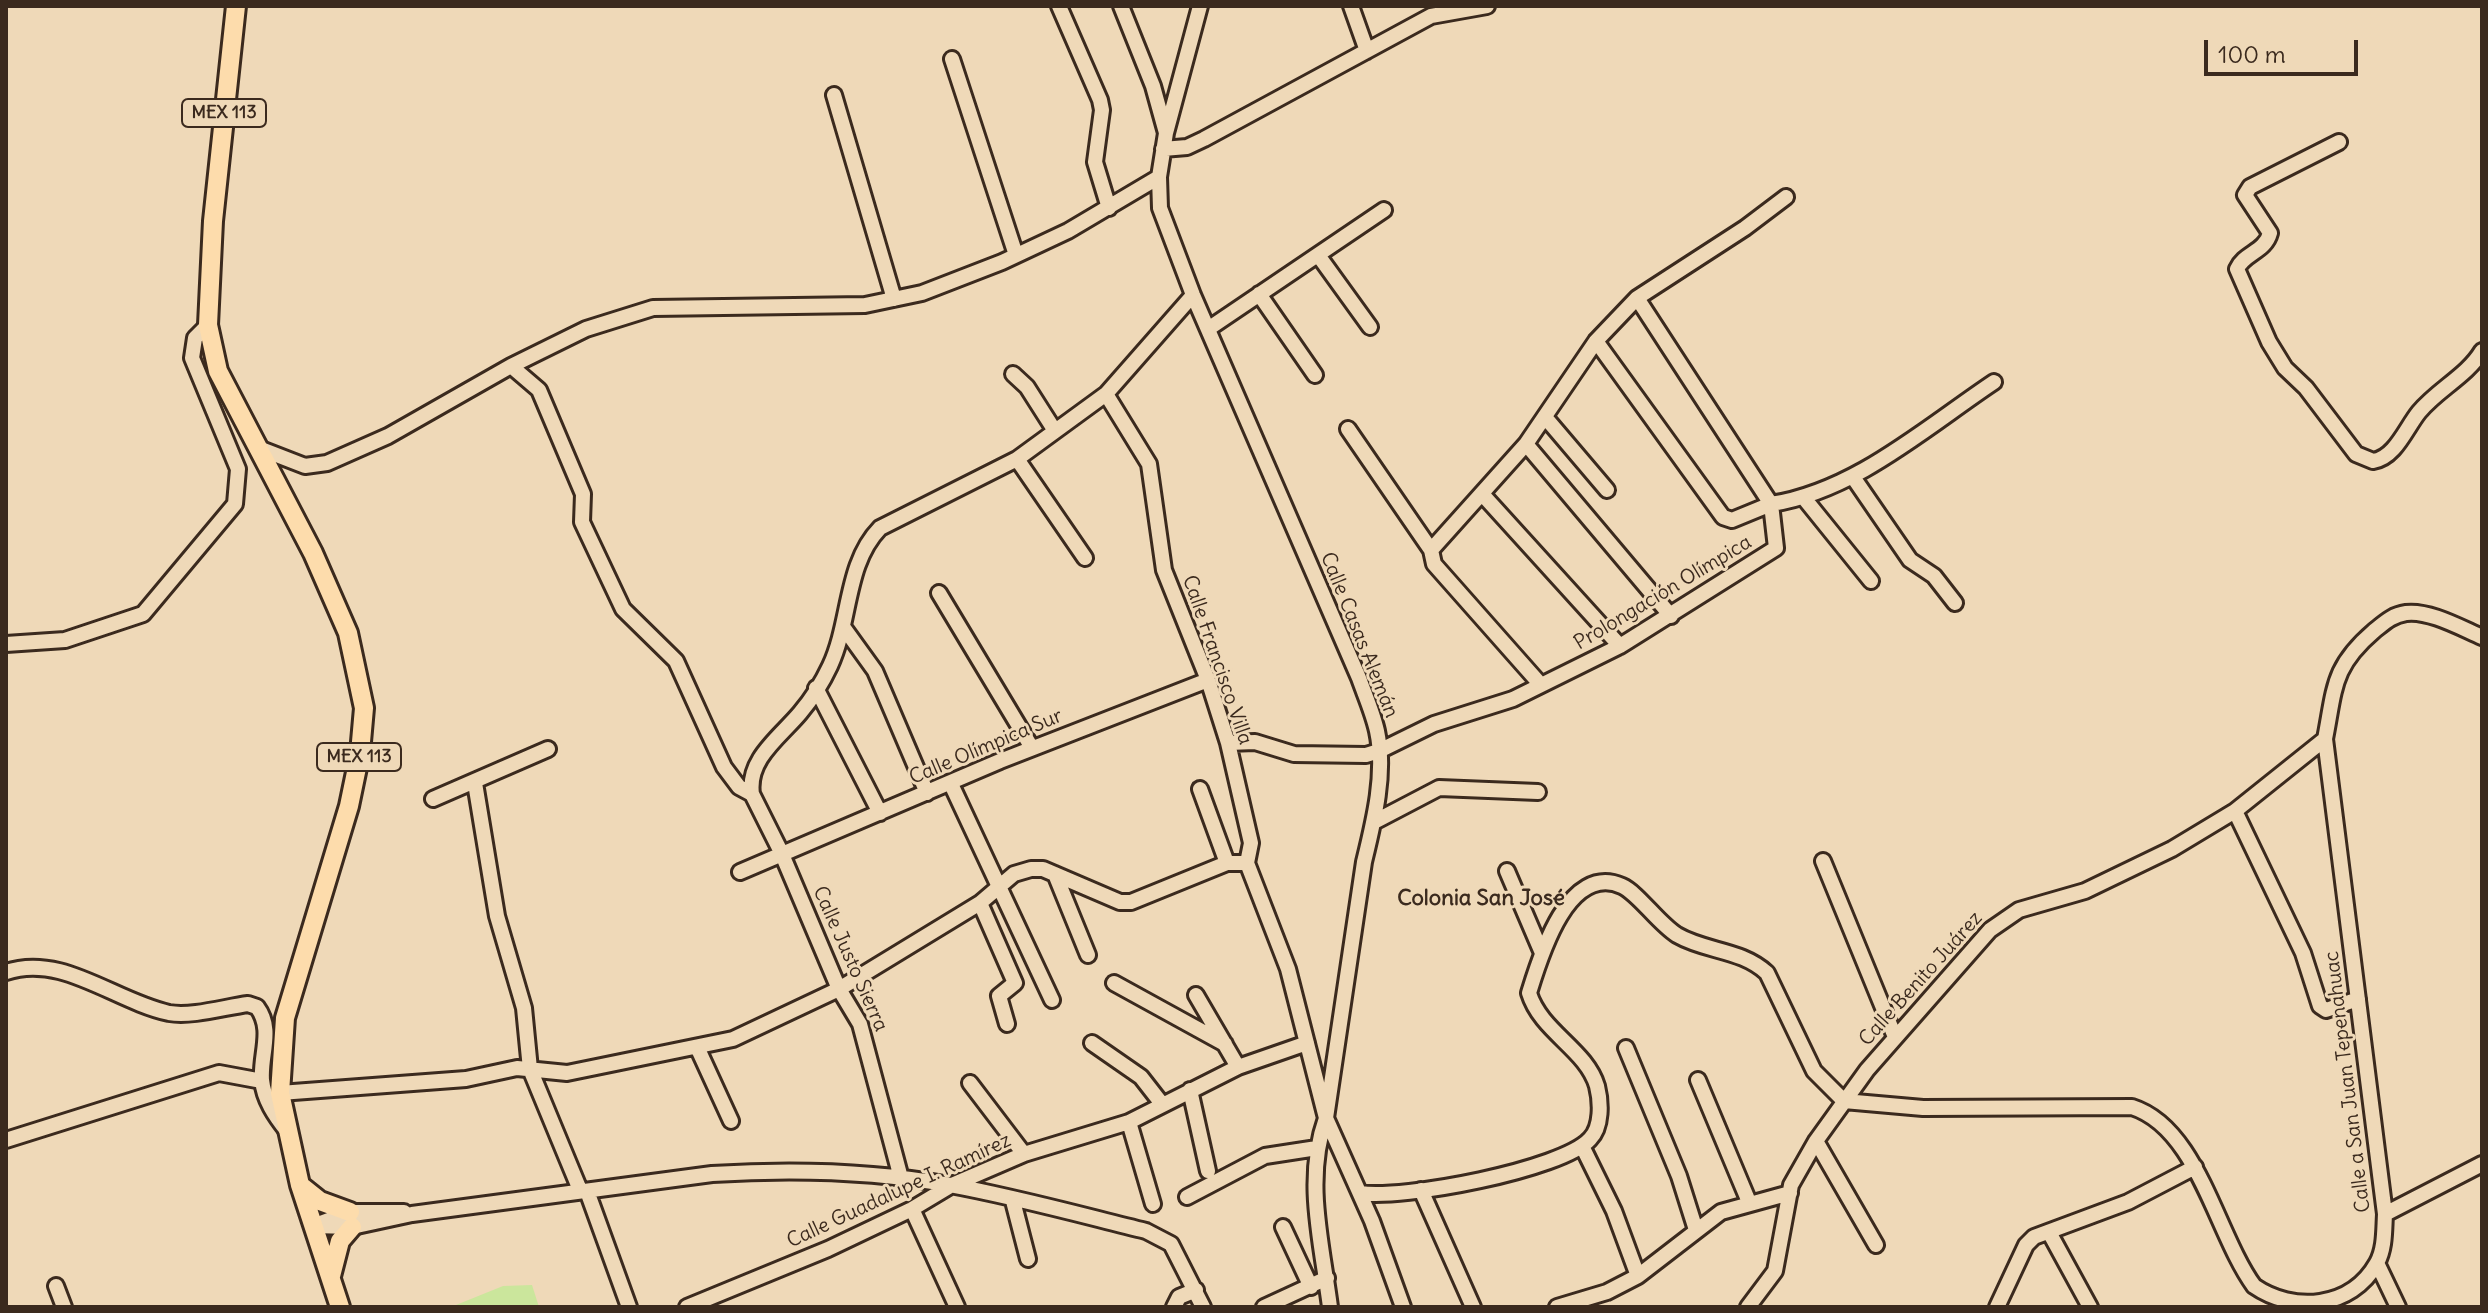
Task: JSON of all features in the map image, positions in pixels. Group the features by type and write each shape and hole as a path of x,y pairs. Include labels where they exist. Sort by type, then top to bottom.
{"main road":[{"name":"MEX 113","path":"236,6 213,221 208,325 218,371 313,553 348,633 364,708 360,753 349,806 285,1018 280,1093 300,1185 340,1307"},
{"path":"300,1185 351,1220 335,1253 331,1279"}],"street":[{"path":"1059,6 1100,100 1102,110 1095,162 1109,208"},
{"path":"1121,6 1153,86 1166,133"},
{"name":"Calle Casas Alemán","path":"1200,6 1166,133 1159,177 1160,208 1193,295 1359,678 1377,733 1379,751 1374,822 1364,862 1326,1118 1317,1148 1315,1195 1330,1307"},
{"path":"1351,6 1367,51"},
{"path":"1163,149 1187,147 1204,139 1442,9 1487,6"},
{"path":"952,59 1016,255"},
{"path":"834,95 894,299"},
{"path":"2339,142 2246,191 2246,198 2270,233 2266,244 2241,261 2237,269 2269,342 2285,368 2306,388 2356,454 2367,461 2382,460 2424,406 2441,388 2468,371 2482,351"},
{"path":"255,447 305,466 327,463 388,436 511,366 586,329 653,308 865,305 922,293 1016,255 1109,208 1159,177"},
{"path":"1431,550 1526,444 1596,341 1637,298 1786,197"},
{"path":"1208,329 1384,210"},
{"path":"1318,255 1370,327"},
{"path":"1259,294 1315,375"},
{"path":"752,794 753,771 768,746 803,710 830,666 844,628 861,553 880,528 1017,459 1106,394 1193,295"},
{"path":"1637,298 1771,504"},
{"path":"6,644 65,640 143,614 235,504 238,469 192,358 195,338 208,325"},
{"path":"1596,341 1723,517 1732,520 1771,504 1804,498 1853,477 1994,382"},
{"name":"Calle Justo Sierra","path":"511,366 539,390 583,494 582,522 623,609 676,661 729,777 752,794 781,852 839,989 855,1014 868,1048 882,1118 901,1178"},
{"path":"1013,374 1034,396 1055,431"},
{"name":"Calle Francisco Villa","path":"1106,394 1149,464 1164,570 1208,680 1228,743 1251,843 1247,863 1288,969 1326,1118 1372,1221 1403,1307"},
{"path":"1545,417 1607,490"},
{"path":"1348,429 1431,550 1434,564 1541,685"},
{"path":"1526,444 1671,616"},
{"path":"1017,459 1085,558"},
{"path":"1853,477 1910,560 1934,576 1955,603"},
{"path":"1483,495 1620,646"},
{"path":"1804,498 1871,581"},
{"name":"Prolongación Olímpica","path":"1379,751 1434,724 1513,699 1620,646 1671,616 1776,548 1771,504"},
{"path":"939,593 1032,748"},
{"name":"Calle a San Juan Tepenahuac","path":"2377,1263 2384,1243 2385,1214 2325,739 2338,671 2351,651 2389,618 2408,612 2441,620 2482,637"},
{"path":"844,628 875,671 927,793"},
{"name":"Calle Olímpica Sur","path":"740,872 1032,748 1208,680"},
{"path":"816,688 880,813"},
{"name":"Calle Benito Juárez","path":"1748,1307 1775,1271 1795,1175 1816,1141 1895,1037 1990,930 2010,914 2085,891 2129,871 2235,811 2325,739"},
{"path":"1228,743 1255,742 1294,754 1366,755 1379,751"},
{"path":"433,799 548,749"},
{"path":"475,783 497,916 524,1008 530,1069 584,1190 629,1307"},
{"path":"951,784 1052,1000"},
{"path":"1374,822 1439,788 1538,792"},
{"path":"1200,789 1227,863"},
{"path":"2235,811 2303,953 2322,1010 2358,999"},
{"path":"1823,861 1895,1037"},
{"path":"280,1093 453,1080 495,1071 530,1069 567,1073 698,1049 733,1039 839,989 980,903 1014,874 1031,869 1055,874 1120,902 1131,902 1227,863 1247,863"},
{"path":"1507,871 1542,953"},
{"path":"1055,874 1088,955"},
{"path":"1360,1193 1421,1190 1523,1170 1557,1160 1582,1146 1594,1134 1597,1088 1585,1065 1532,1004 1529,993 1542,953 1573,897 1587,885 1600,881 1623,886 1660,923 1691,943 1747,957 1767,973 1814,1071 1844,1101 1923,1108 2132,1107 2160,1121 2195,1167 2245,1274 2269,1297 2297,1306 2335,1299 2360,1284 2377,1263 2398,1307"},
{"path":"980,903 1015,983 999,996 1007,1024"},
{"path":"6,972 36,968 64,971 121,999 173,1014 248,1004 257,1007 266,1025 262,1081 270,1108 287,1131"},
{"path":"1114,983 1225,1044"},
{"path":"1196,995 1238,1067"},
{"path":"1092,1043 1141,1077 1162,1104"},
{"name":"Calle Guadalupe I. Ramírez","path":"687,1307 912,1209 952,1185 1024,1154 1129,1122 1238,1067 1307,1043"},
{"path":"1626,1048 1679,1176 1696,1230"},
{"path":"698,1049 731,1121"},
{"path":"6,1140 219,1073 262,1081"},
{"path":"1698,1080 1749,1202"},
{"path":"970,1083 1024,1154"},
{"path":"1190,1090 1208,1171"},
{"path":"1129,1122 1153,1204"},
{"path":"1816,1141 1876,1245"},
{"path":"1582,1146 1614,1211 1638,1276"},
{"path":"1187,1197 1265,1156 1317,1148"},
{"path":"2385,1214 2482,1164"},
{"path":"1997,1307 2026,1245 2049,1232 2128,1202 2195,1167"},
{"path":"313,1226 750,1171 901,1178 952,1185 1146,1231 1171,1244 1203,1307"},
{"path":"1421,1190 1473,1307"},
{"path":"1372,1221 1373,1212 1399,1192"},
{"path":"1557,1307 1607,1292 1638,1276 1721,1212 1790,1193"},
{"path":"1013,1201 1028,1259"},
{"path":"912,1209 957,1307"},
{"path":"1283,1227 1311,1287"},
{"path":"2049,1232 2090,1307"},
{"path":"1264,1307 1327,1278"},
{"path":"56,1286 64,1307"},
{"path":"1174,1307 1179,1297 1196,1290"}],"green space":[{"path":"532,1285 539,1307 451,1307 503,1286"}],"district":[{"name":"Colonia San José","path":"1481,899"}]}
